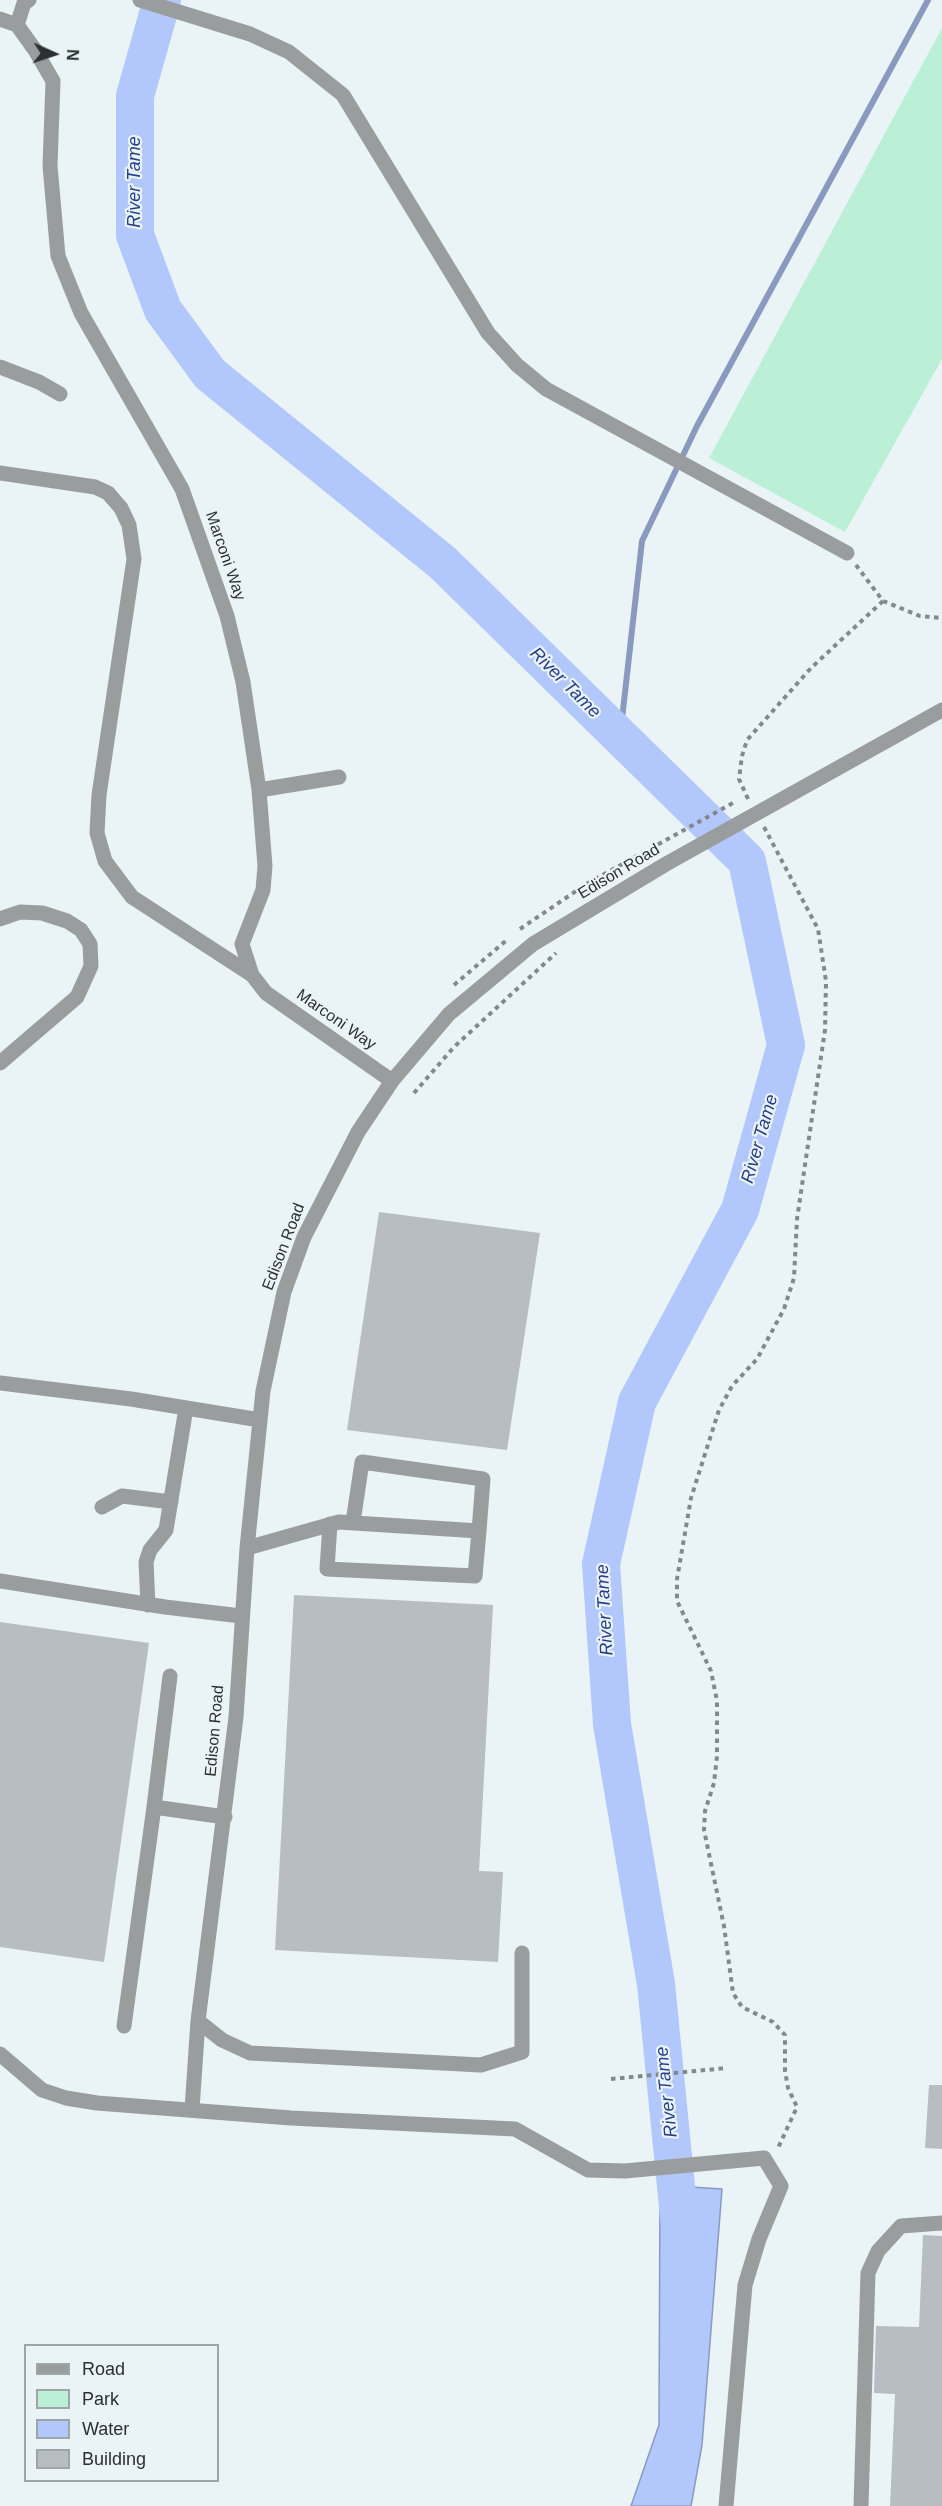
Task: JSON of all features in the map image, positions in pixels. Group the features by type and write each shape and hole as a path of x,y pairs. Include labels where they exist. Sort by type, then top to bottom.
{"street":[{"path":"0,19 17,25 24,3 29,0"},
{"path":"140,0 250,34 289,52 343,94 488,333 517,365 546,389 847,553"},
{"name":"Marconi Way","path":"17,25 53,81 50,166 58,256 81,313 182,489 206,550 227,615 243,682 259,790 265,866 263,890 242,944 252,975 266,993 392,1081"},
{"path":"0,367 39,382 60,394"},
{"path":"0,473 95,487 108,494 121,508 129,525 134,560 99,795 97,833 105,861 132,897 252,975"},
{"name":"Edison Road","path":"192,2109 198,2021 236,1717 241,1616 263,1391 284,1292 304,1237 358,1132 392,1081 449,1014 533,945 666,864 942,710"},
{"path":"259,790 339,777"},
{"path":"0,919 20,912 42,913 67,921 81,930 90,944 91,966 77,998 0,1063"},
{"path":"0,1383 131,1399 260,1420"},
{"path":"148,1605 146,1562 150,1550 166,1530 186,1408"},
{"path":"330,1524 327,1569 475,1576 483,1479 362,1462 352,1522"},
{"path":"102,1507 122,1496 171,1503"},
{"path":"247,1548 339,1521 480,1531"},
{"path":"0,1581 148,1605 241,1616"},
{"path":"124,2026 170,1676"},
{"path":"154,1807 225,1817"},
{"path":"198,2021 228,2044 250,2053 481,2065 522,2052 522,1953"},
{"path":"0,2054 42,2090 66,2098 97,2103 515,2129 588,2169 625,2171 764,2158 781,2186 759,2239 745,2285 726,2506"},
{"path":"861,2506 868,2273 878,2251 901,2226 942,2223"}],"path":[{"path":"847,553 883,601 920,616 942,618"},
{"path":"769,2168 797,2107 788,2088 785,2071 785,2035 773,2022 742,2007 733,1994 728,1946 704,1830 705,1811 714,1783 717,1756 717,1701 711,1671 677,1601 677,1579 691,1498 719,1410 732,1386 757,1359 784,1309 794,1278 797,1219 825,1030 826,981 819,929 739,779 747,740 811,668 883,601"},
{"path":"656,846 753,792"},
{"path":"414,1093 454,1047 518,985 563,947"},
{"path":"612,2079 727,2068"}],"green space":[{"path":"942,28 942,359 845,532 709,458"}],"water":[{"path":"660,2185 722,2189 702,2445 691,2506 631,2506 659,2425"}],"building":[{"path":"379,1212 540,1233 507,1450 347,1430"},
{"path":"294,1595 493,1605 479,1871 503,1872 498,1962 275,1950"},
{"path":"0,1622 149,1643 104,1962 0,1947"},
{"path":"929,2085 942,2085 942,2149 925,2148"},
{"path":"923,2235 942,2236 942,2506 890,2506 895,2394 874,2393 876,2326 919,2327"}],"waterway":[{"name":"River Tame","path":"162,0 135,96 135,235 163,310 210,374 443,563 747,861 786,1045 740,1210 637,1402 601,1564 612,1724 656,1984 681,2237"},
{"path":"620,737 642,541 697,426 928,0"}]}
